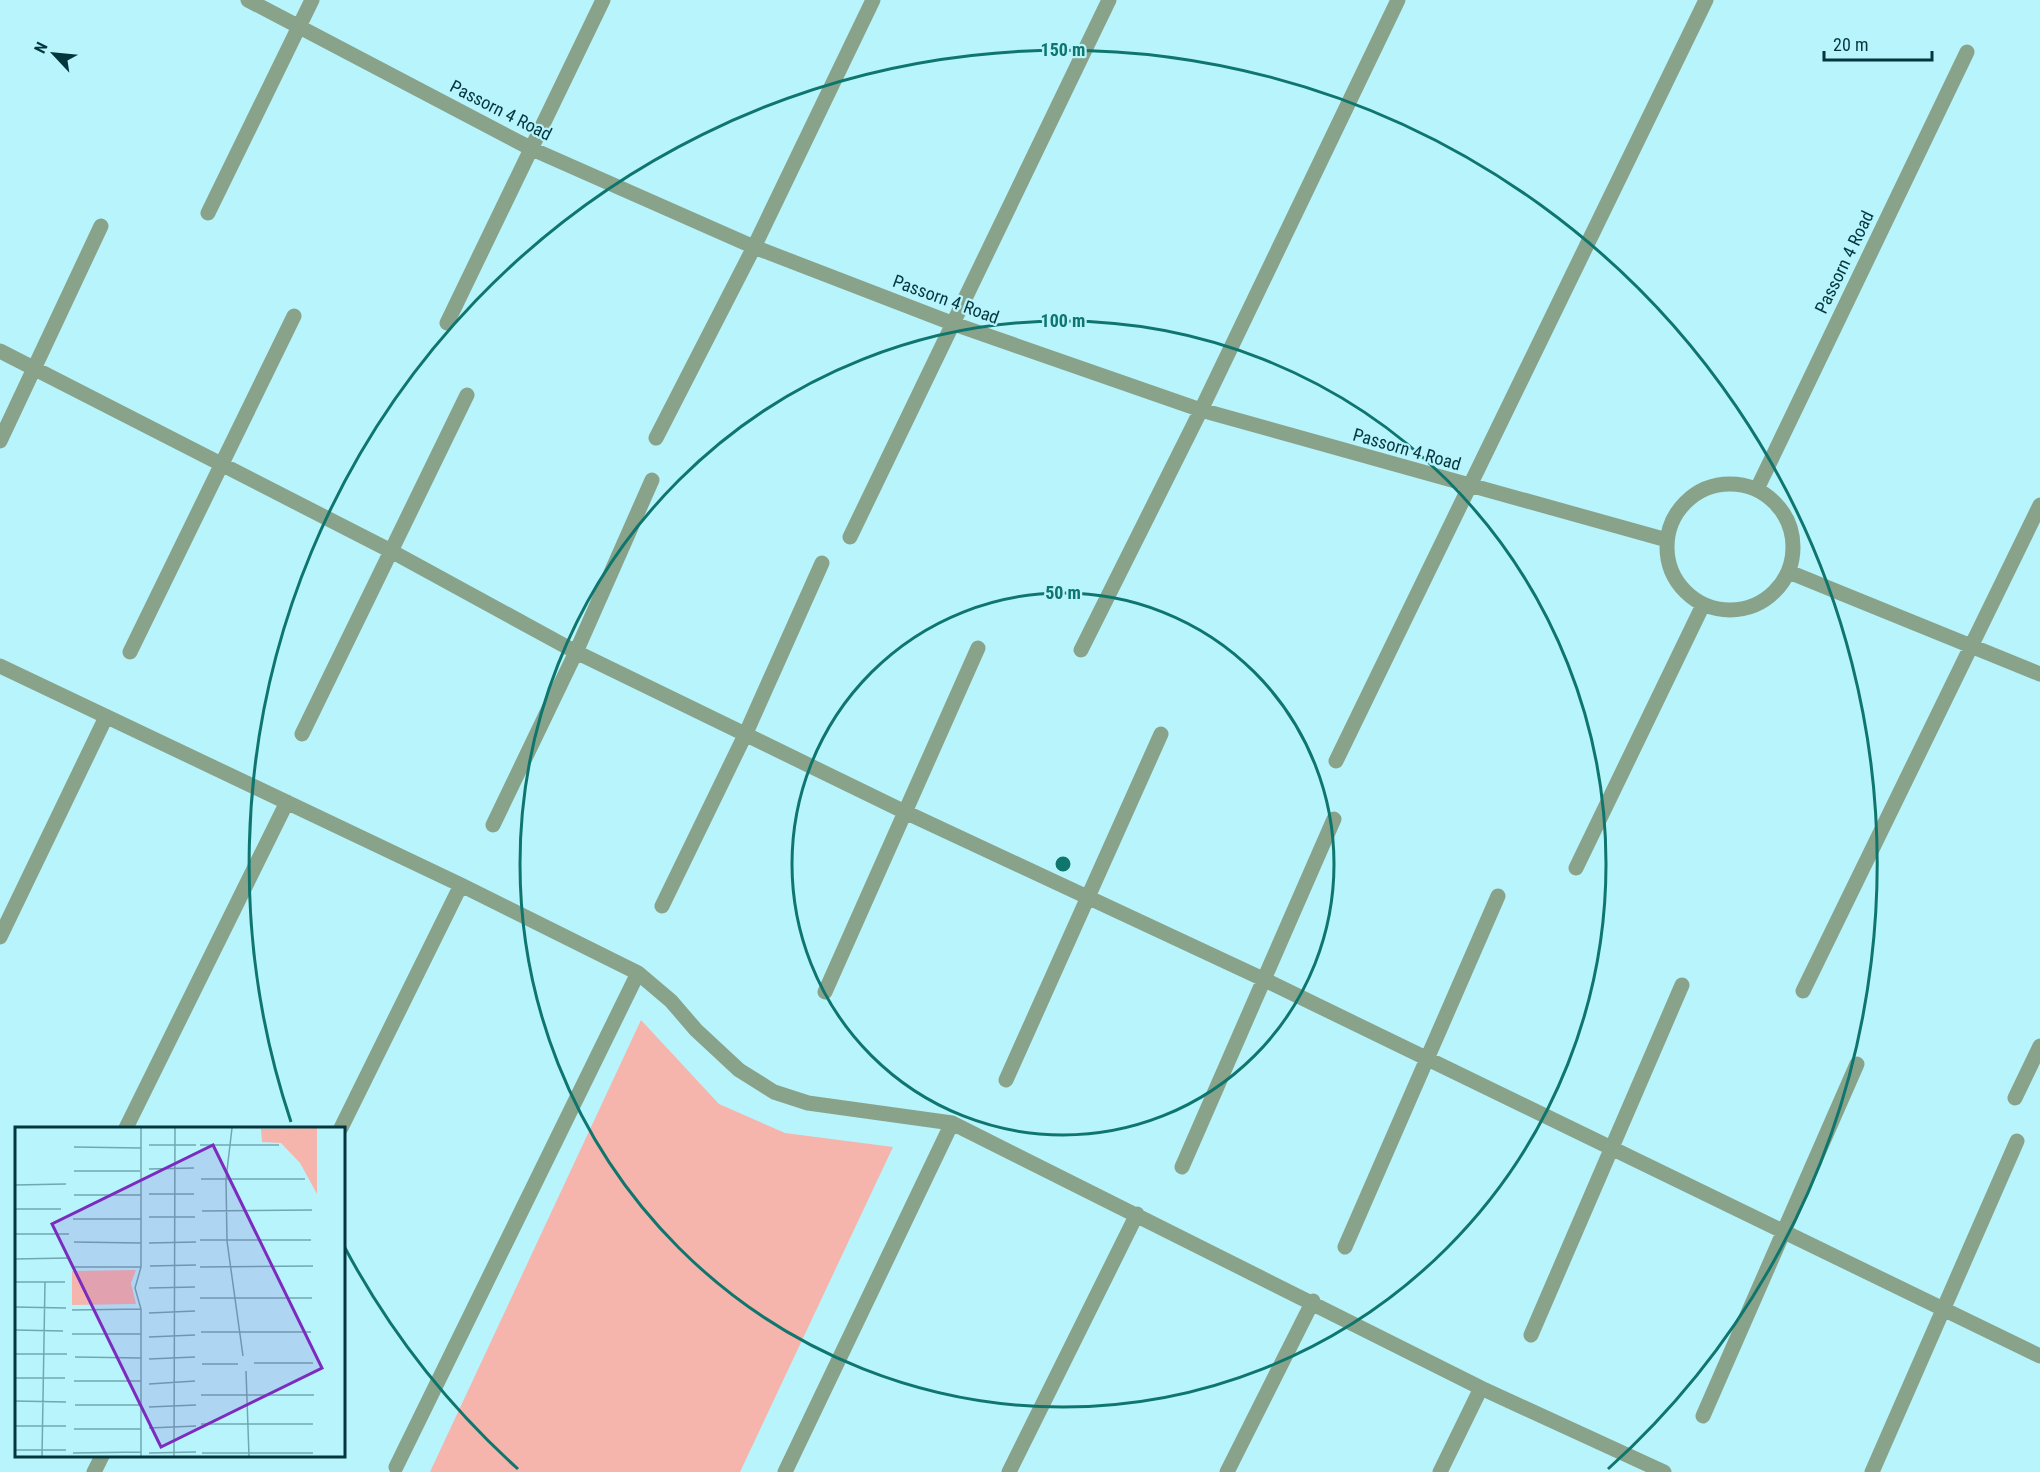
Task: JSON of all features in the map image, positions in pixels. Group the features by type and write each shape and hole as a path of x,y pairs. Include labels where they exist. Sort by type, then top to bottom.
{"street":[{"name":"Passorn 4 Road","path":"248,0 532,149 754,247 954,324 1201,410 1470,488 1667,540"},
{"path":"208,213 312,0"},
{"path":"447,323 603,0"},
{"path":"656,438 754,247 873,0"},
{"path":"850,537 1109,0"},
{"path":"1080,650 1201,410 1398,0"},
{"path":"1336,761 1706,0"},
{"name":"Passorn 4 Road","path":"1757,489 1967,52"},
{"path":"0,441 101,226"},
{"path":"130,652 294,316"},
{"path":"0,351 391,551 576,652 905,812 1263,979 2040,1356"},
{"path":"302,734 467,395"},
{"path":"493,825 576,652 652,480"},
{"path":"1718,484 1738,484 1757,489 1773,500 1785,515 1793,533 1794,553 1789,572 1779,590 1762,602 1743,610 1723,611 1703,605 1686,594 1674,579 1667,560 1667,540 1672,521 1683,504 1700,492 1718,484"},
{"path":"1803,991 2040,505"},
{"path":"662,906 746,733 822,563"},
{"path":"1789,572 2040,674"},
{"path":"1576,868 1703,605"},
{"path":"825,992 978,648"},
{"path":"0,666 461,885 638,973 671,1001 696,1030 740,1070 774,1092 808,1103 952,1123 1312,1301 1481,1388 1662,1471"},
{"path":"0,936 106,717"},
{"path":"1006,1080 1161,734"},
{"path":"126,1127 287,802"},
{"path":"1182,1167 1334,819"},
{"path":"341,1127 461,885"},
{"path":"1345,1246 1429,1059 1498,896"},
{"path":"396,1467 638,973"},
{"path":"1531,1335 1682,985"},
{"path":"2015,1098 2040,1046"},
{"path":"1703,1416 1786,1231 1857,1064"},
{"path":"785,1472 952,1123"},
{"path":"1872,1472 2017,1141"},
{"path":"1009,1472 1137,1214"},
{"path":"1227,1472 1312,1301"},
{"path":"1440,1472 1481,1388"},
{"path":"94,1472 101,1457"}],"shaded area":[{"path":"641,1020 719,1104 785,1133 893,1147 740,1472 430,1472"}]}
